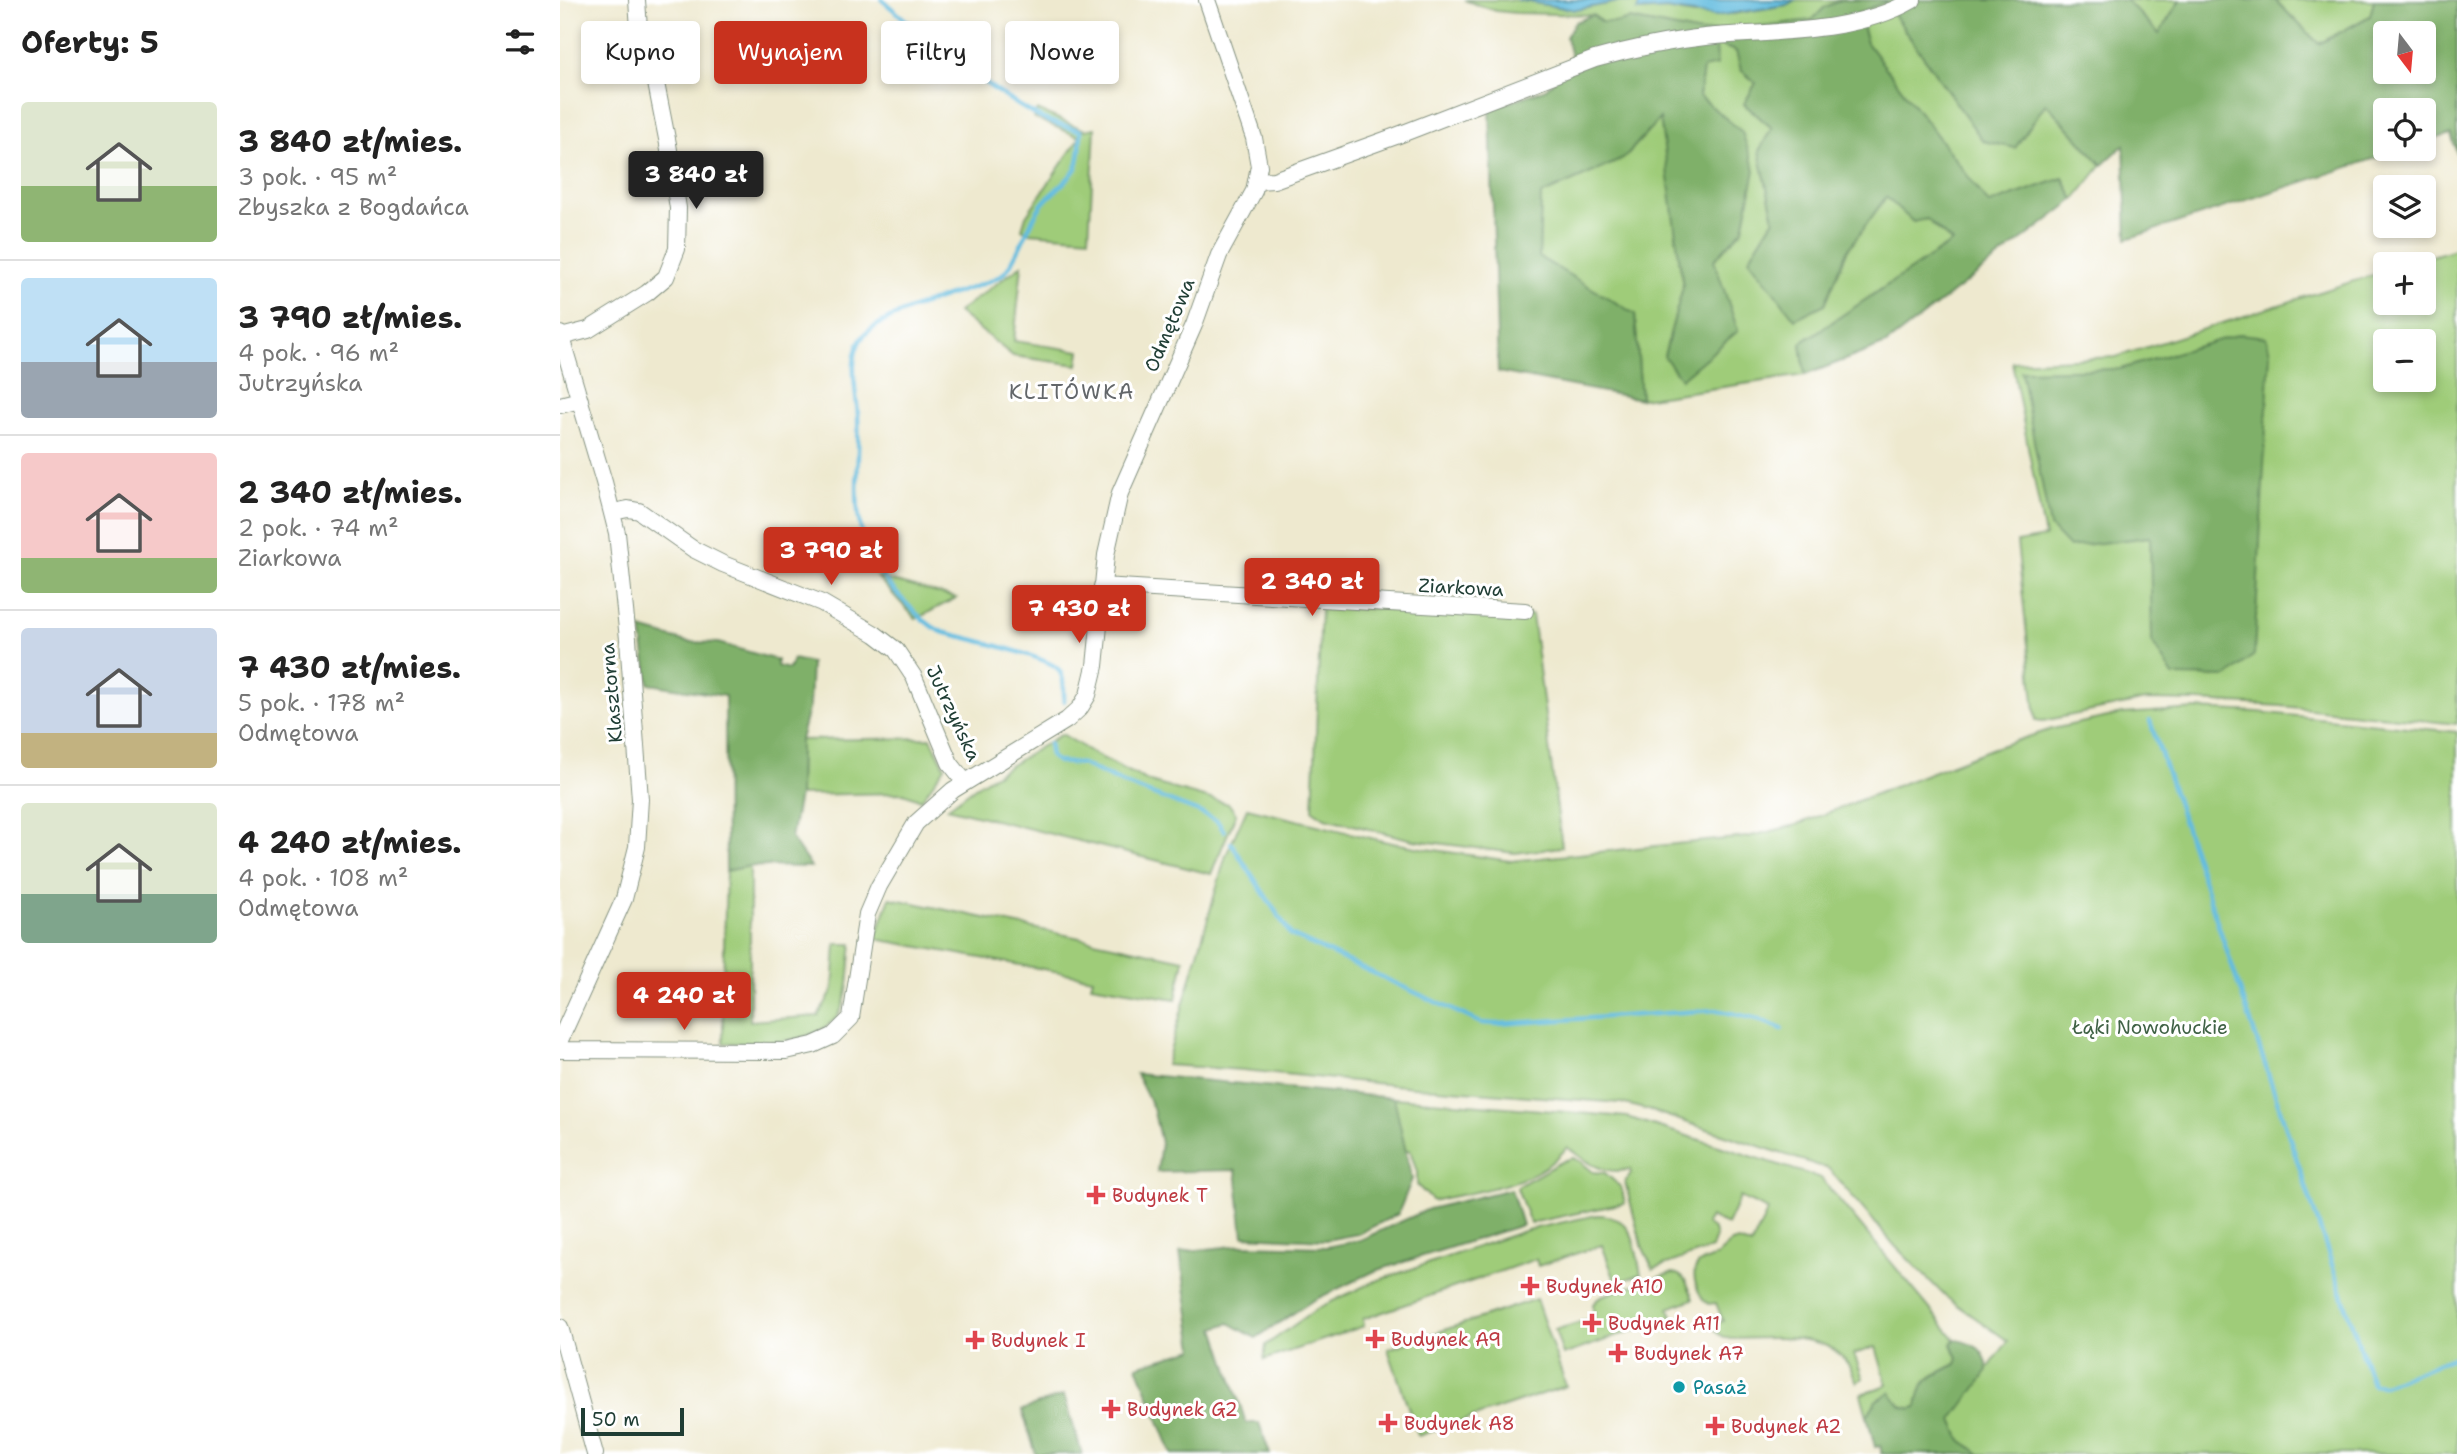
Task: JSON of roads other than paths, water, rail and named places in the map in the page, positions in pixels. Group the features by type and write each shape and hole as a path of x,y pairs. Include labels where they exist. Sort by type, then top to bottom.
{"street":[{"path":"560,336 588,330 647,293 666,277 677,249 678,208 668,144 654,73 640,43 637,0"},
{"path":"1207,0 1254,138 1258,159 1257,181 1274,180 1396,136 1595,59 1701,38 1802,30 1865,20 1894,11 1913,0"},
{"name":"Odmętowa","path":"560,1049 786,1051 813,1045 833,1036 851,1018 865,920 879,886 916,823 965,782 1060,724 1080,708 1088,695 1093,676 1108,541 1126,473 1194,325 1219,255 1249,202 1257,181"},
{"name":"Klasztorna","path":"560,336 613,512 620,559 640,799 639,831 633,866 620,910 560,1040"},
{"path":"560,405 580,400"},
{"name":"Jutrzyńska","path":"613,512 628,509 639,511 693,549 723,564 822,603 896,650 914,677 950,763 965,782"},
{"name":"Ziarkowa","path":"1102,586 1525,611"},
{"path":"560,1327 595,1454"}],"water":[{"path":"1517,0 1795,0 1786,5 1716,16 1666,9 1637,11 1640,1 1617,2 1576,10"}],"waterway":[{"path":"882,0 997,92 1044,119 1081,131 1076,168 1038,211 1005,272 989,282 896,315 870,330 857,346 854,365 858,416 858,513 870,555 883,577 920,617 942,632 1004,647 1051,664 1062,676 1064,701"},
{"path":"2150,721 2372,1384 2384,1385 2457,1356"},
{"path":"1049,743 1051,757 1058,762 1082,764 1130,786 1199,812 1217,821 1224,831"},
{"path":"1231,843 1291,935 1481,1023 1716,1010 1758,1019 1782,1029"}],"place":[{"name":"Budynek T","path":"1096,1195"},
{"name":"Budynek A10","path":"1530,1286"},
{"name":"Budynek A11","path":"1592,1323"},
{"name":"Budynek A9","path":"1375,1339"},
{"name":"Budynek I","path":"975,1340"},
{"name":"Budynek A7","path":"1618,1353"},
{"name":"Pasaż","path":"1679,1387"},
{"name":"Budynek G2","path":"1111,1409"},
{"name":"Budynek A8","path":"1388,1423"},
{"name":"Budynek A2","path":"1715,1426"}],"district":[{"name":"KLITÓWKA","path":"1072,392"}],"park label":[{"name":"Łąki Nowohuckie","path":"2150,1027"}]}
